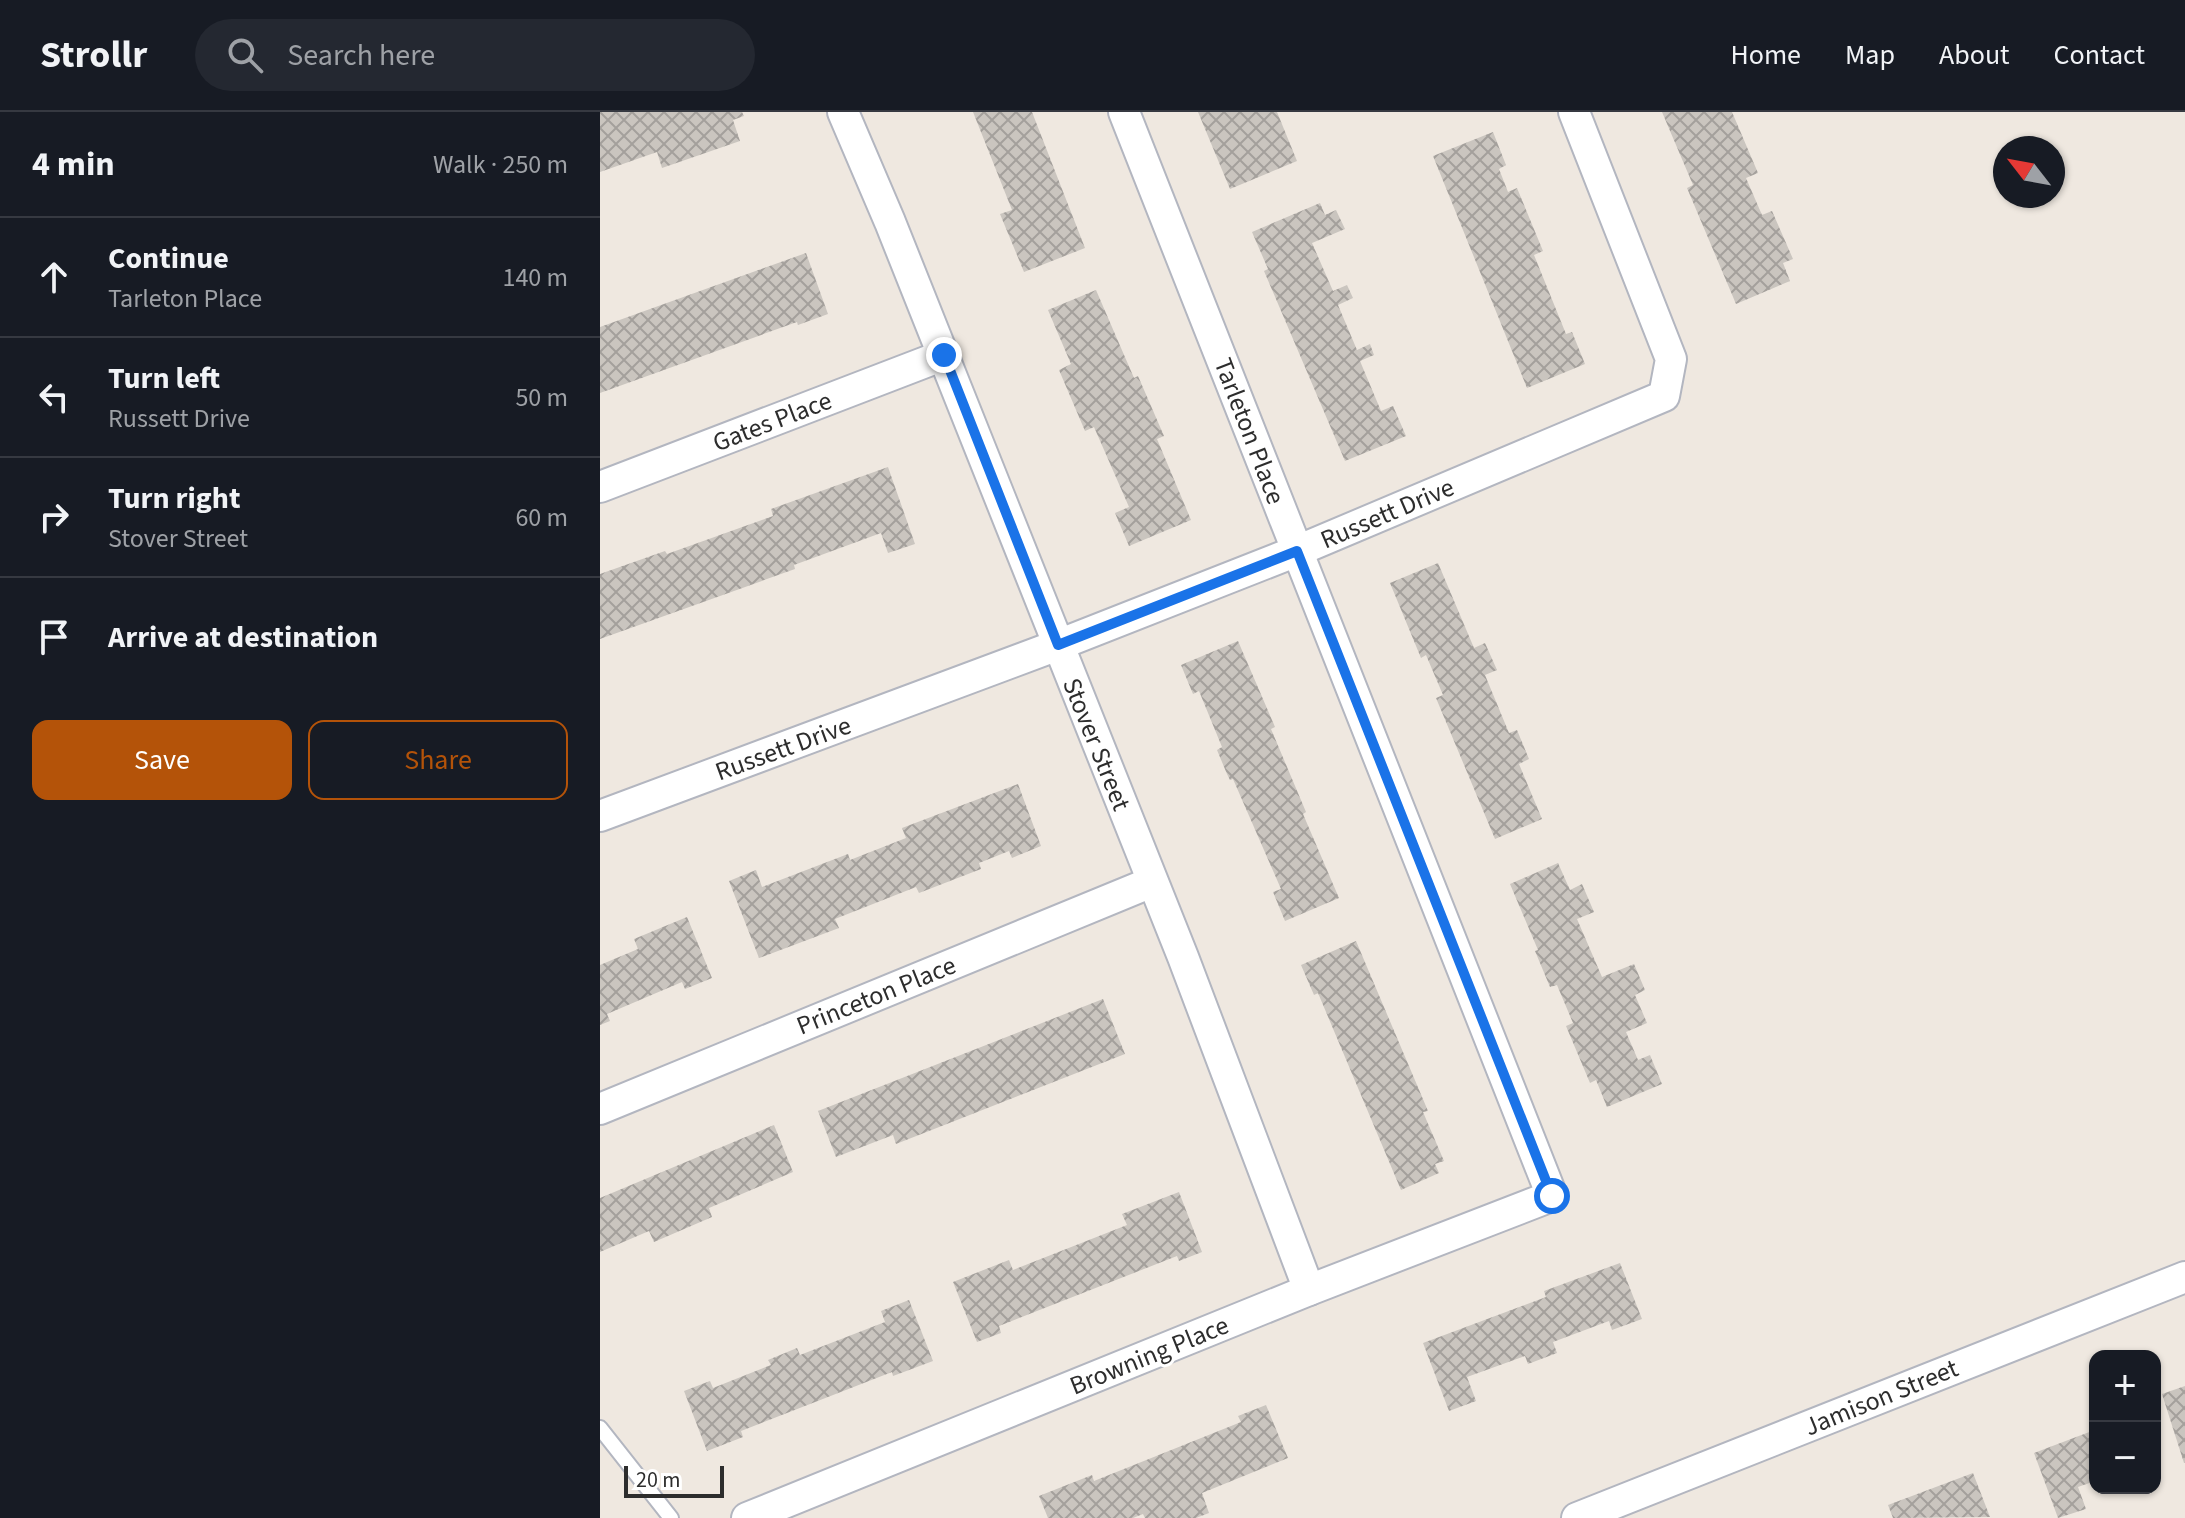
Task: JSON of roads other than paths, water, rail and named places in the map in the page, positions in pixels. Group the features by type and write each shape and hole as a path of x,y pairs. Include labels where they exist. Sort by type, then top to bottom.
{"street":[{"name":"Stover Street","path":"843,112 944,355 1309,1290"},
{"name":"Tarleton Place","path":"1124,112 1552,1196"},
{"name":"Russett Drive","path":"600,816 1058,645 1297,551 1664,396 1671,359 1574,112"},
{"name":"Gates Place","path":"600,487 944,355"},
{"name":"Princeton Place","path":"600,1109 1152,882"},
{"name":"Browning Place","path":"747,1518 1309,1290 1552,1196"},
{"name":"Jamison Street","path":"1577,1518 2185,1277"}],"lane":[{"path":"600,1428 671,1518"}]}
